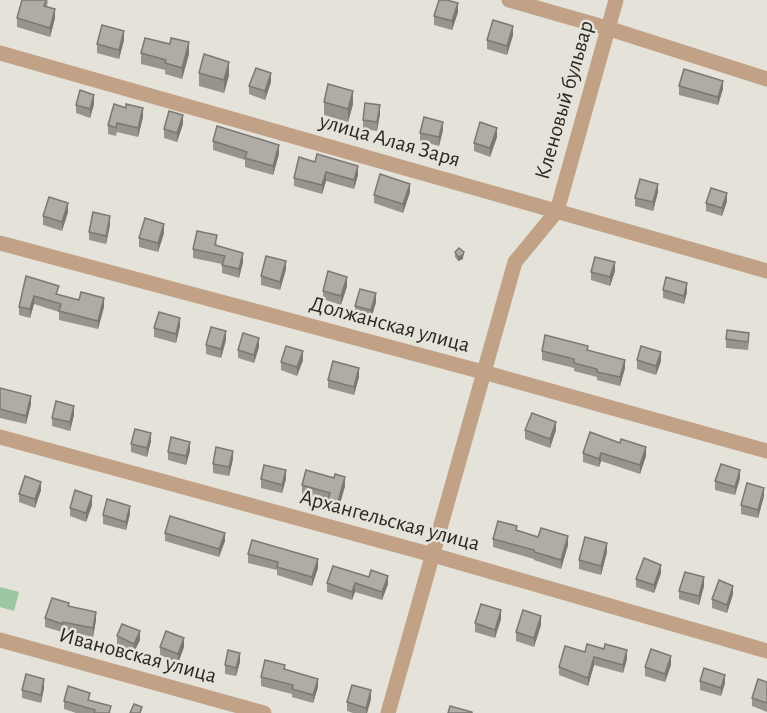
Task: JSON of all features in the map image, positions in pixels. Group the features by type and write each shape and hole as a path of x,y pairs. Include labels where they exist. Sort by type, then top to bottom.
{"street":[{"path":"509,0 607,28 767,79"},
{"name":"Кленовый бульвар","path":"557,211 616,0"},
{"name":"улица Алая Заря","path":"0,53 767,271"},
{"path":"388,713 515,262 557,211"},
{"name":"Должанская улица","path":"0,243 483,372 767,451"},
{"name":"Архангельская улица","path":"0,437 433,555 767,651"},
{"name":"Ивановская улица","path":"0,640 264,713"}],"green space":[{"path":"0,587 19,592 14,611 0,607"}],"building":[{"path":"22,0 46,0 44,6 55,9 50,28 17,18"},
{"path":"439,0 458,3 452,21 434,16"},
{"path":"493,20 513,26 507,46 487,40"},
{"path":"102,25 124,31 119,50 97,44"},
{"path":"145,38 170,44 171,38 189,42 182,68 165,63 166,60 141,53"},
{"path":"204,54 229,62 224,80 199,73"},
{"path":"256,68 271,73 265,91 249,86"},
{"path":"684,69 723,81 718,97 679,86"},
{"path":"328,84 353,91 348,109 324,102"},
{"path":"80,90 94,95 90,109 76,105"},
{"path":"365,103 380,105 377,122 363,120"},
{"path":"114,104 126,108 126,104 143,108 138,128 117,123 116,128 108,125"},
{"path":"169,111 183,115 177,133 164,129"},
{"path":"424,117 443,122 439,137 420,133"},
{"path":"480,122 497,128 490,148 474,143"},
{"path":"217,126 279,145 273,166 245,158 247,152 213,141"},
{"path":"317,154 358,166 354,180 326,172 322,185 294,178 299,157 315,162"},
{"path":"380,174 410,184 403,204 374,195"},
{"path":"640,179 658,184 653,202 635,198"},
{"path":"711,188 727,193 722,208 706,203"},
{"path":"49,197 68,203 62,222 43,216"},
{"path":"93,212 110,216 106,236 89,232"},
{"path":"145,218 164,224 158,243 139,238"},
{"path":"197,231 217,235 215,245 243,253 239,269 222,265 225,256 193,249"},
{"path":"459,248 464,252 458,257 455,252"},
{"path":"266,256 286,261 280,282 261,276"},
{"path":"595,257 615,262 610,277 591,272"},
{"path":"328,271 347,277 341,296 323,291"},
{"path":"26,276 59,286 56,294 79,300 81,292 104,298 98,321 59,311 61,304 34,296 30,309 19,307"},
{"path":"666,277 687,283 684,296 663,290"},
{"path":"360,289 376,293 371,310 355,306"},
{"path":"159,312 180,318 176,334 154,328"},
{"path":"211,327 226,331 221,349 206,345"},
{"path":"727,330 749,333 748,342 726,339"},
{"path":"243,333 259,338 254,355 238,350"},
{"path":"545,335 588,346 587,350 625,360 620,377 597,372 597,369 574,363 574,359 542,351"},
{"path":"286,346 303,351 297,367 281,362"},
{"path":"641,346 661,352 656,366 637,360"},
{"path":"333,361 359,368 354,387 328,380"},
{"path":"0,388 31,396 26,416 0,409"},
{"path":"56,401 74,406 70,422 52,418"},
{"path":"532,413 556,422 550,439 525,430"},
{"path":"135,429 151,433 147,448 131,444"},
{"path":"590,432 620,443 621,439 646,447 640,465 601,453 599,459 583,453"},
{"path":"171,437 190,442 186,456 168,452"},
{"path":"216,447 233,451 229,467 213,464"},
{"path":"721,464 740,470 735,487 715,481"},
{"path":"264,465 286,470 282,485 261,479"},
{"path":"306,470 334,478 335,474 345,477 337,505 327,502 330,493 302,485"},
{"path":"25,476 41,482 35,499 19,494"},
{"path":"747,483 764,488 758,510 741,505"},
{"path":"75,490 92,496 86,513 70,508"},
{"path":"107,499 130,506 126,522 103,515"},
{"path":"170,516 225,533 219,549 165,533"},
{"path":"498,521 517,526 516,530 538,537 541,528 568,536 561,560 493,539"},
{"path":"585,537 607,543 601,566 579,560"},
{"path":"252,540 318,559 312,577 277,567 278,562 248,554"},
{"path":"644,558 661,565 654,585 636,579"},
{"path":"333,566 369,577 371,570 388,576 382,592 355,583 352,592 327,583"},
{"path":"685,572 704,577 699,596 679,591"},
{"path":"719,580 733,586 727,605 712,599"},
{"path":"52,598 69,603 68,606 96,612 93,628 63,622 62,624 45,618"},
{"path":"481,604 501,610 495,630 475,623"},
{"path":"523,610 541,616 534,638 516,632"},
{"path":"122,624 140,631 134,644 117,636"},
{"path":"166,631 184,638 178,654 160,647"},
{"path":"587,644 604,649 605,644 627,650 623,665 594,657 588,678 559,667 565,646 585,652"},
{"path":"651,649 671,656 665,674 645,667"},
{"path":"228,650 240,653 236,668 225,665"},
{"path":"265,660 285,665 284,669 318,679 313,695 292,689 293,685 261,677"},
{"path":"704,668 725,675 721,688 700,681"},
{"path":"26,674 44,679 41,695 22,690"},
{"path":"758,679 767,682 767,703 752,698"},
{"path":"352,685 371,690 366,708 347,702"},
{"path":"68,686 90,693 88,700 111,706 109,713 94,713 95,710 64,701"},
{"path":"134,704 142,707 140,713 130,713"},
{"path":"450,706 472,712 472,713 448,713"}]}
